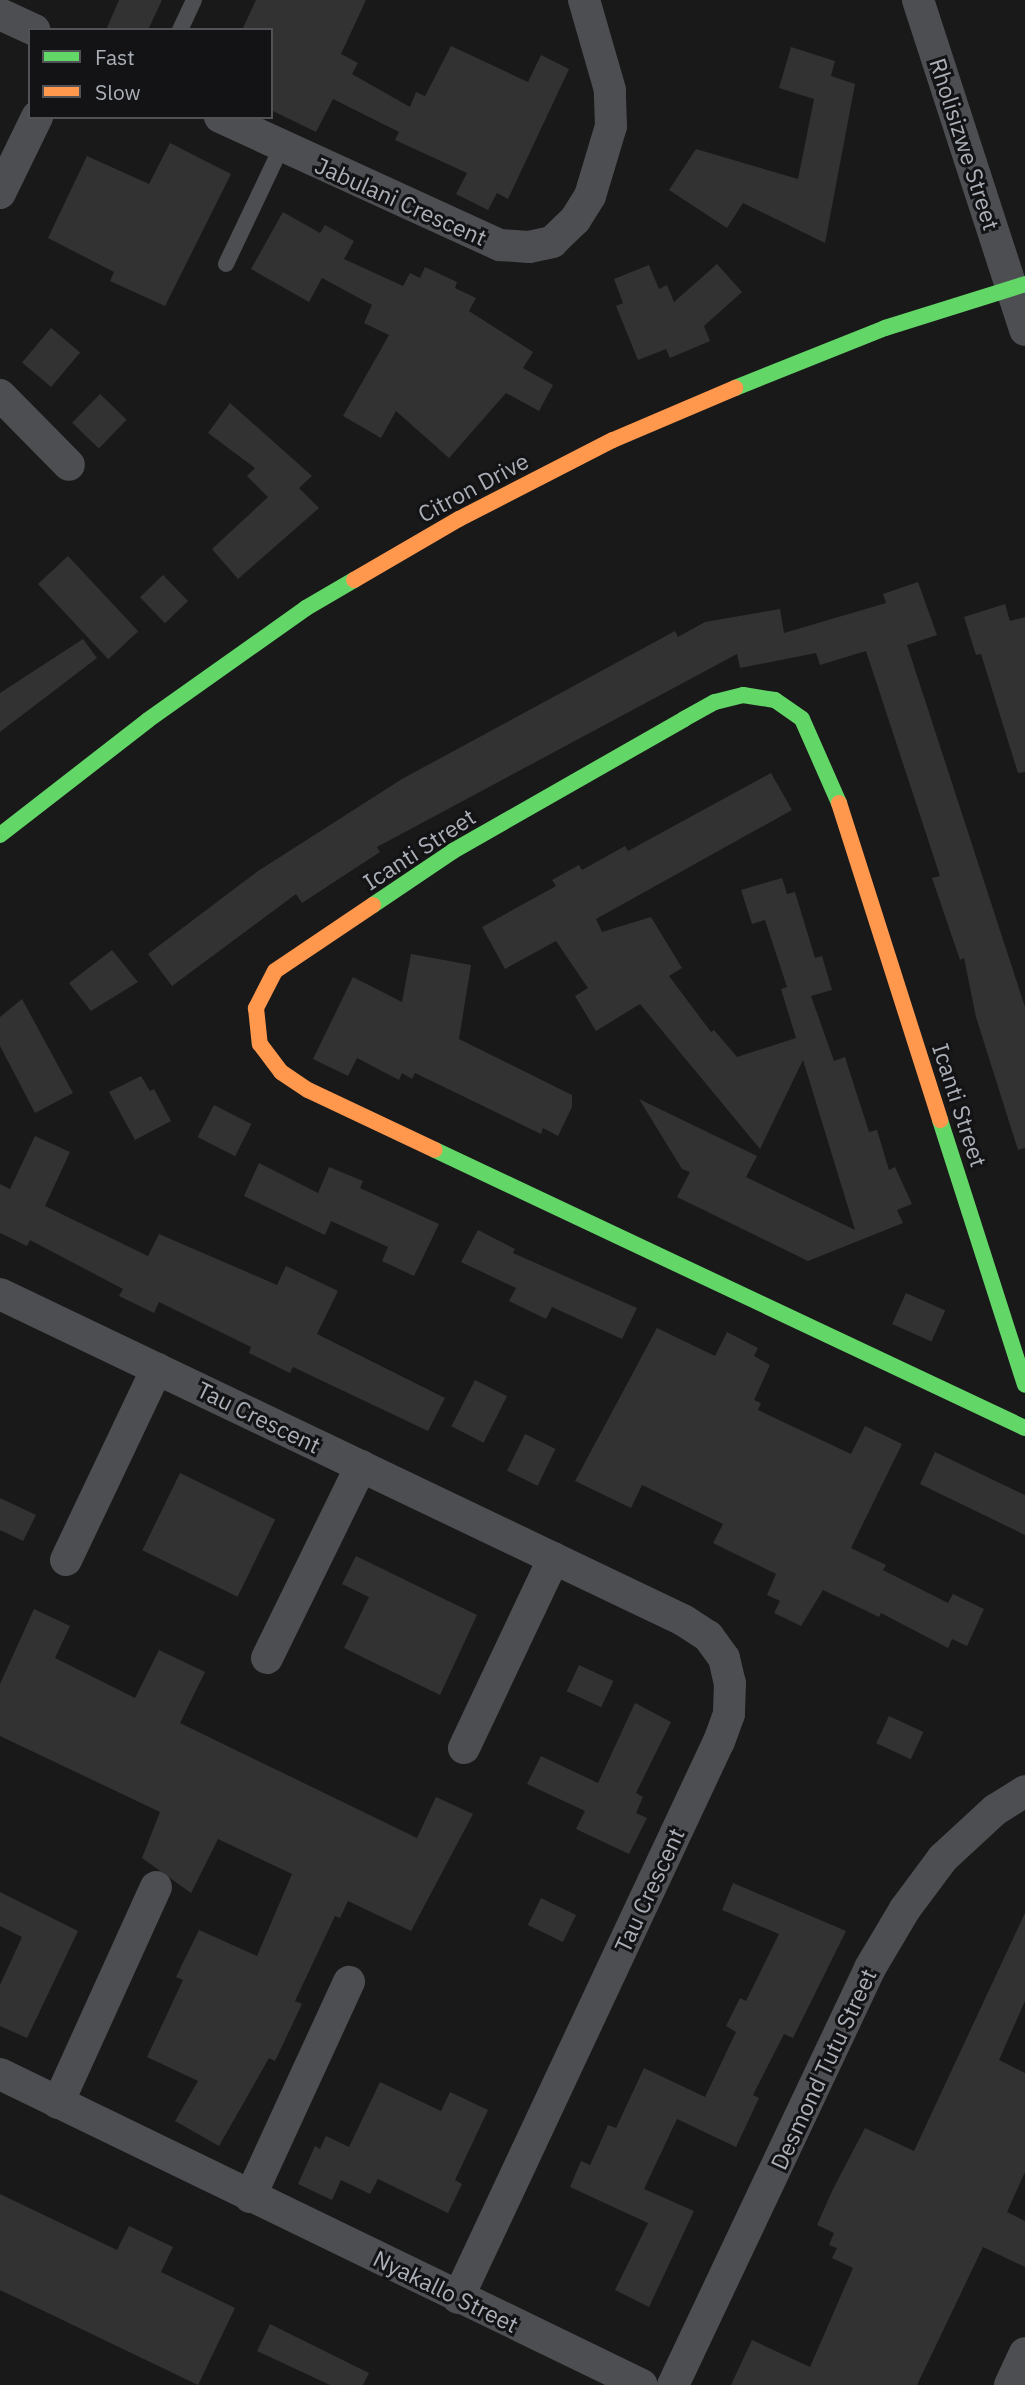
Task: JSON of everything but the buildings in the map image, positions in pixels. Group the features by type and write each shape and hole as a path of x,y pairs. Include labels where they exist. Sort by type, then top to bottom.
{"street":[{"name":"Jabulani Crescent","path":"224,119 500,245 529,247 552,242 575,220 590,196 611,126 610,90 584,0"},
{"name":"Rholisizwe Street","path":"918,0 1018,286 1025,330"},
{"path":"0,14 30,28"},
{"path":"0,193 36,119"},
{"name":"Citron Drive","path":"0,835 148,720 306,608 459,519 613,440 766,374 885,328 1018,286"},
{"path":"0,395 69,466"},
{"name":"Icanti Street","path":"1025,1385 829,772 802,719 775,700 743,695 715,702 684,719 453,851 275,971 264,988 256,1008 260,1044 281,1072 308,1090 1025,1428"},
{"name":"Tau Crescent","path":"0,1294 554,1558 708,1636 724,1658 730,1683 729,1714 458,2298"},
{"path":"66,1560 157,1368"},
{"path":"267,1658 361,1466"},
{"path":"464,1748 554,1558"},
{"name":"Desmond Tutu Street","path":"673,2385 870,1968 905,1909 943,1858 995,1810 1025,1791"},
{"path":"58,2103 156,1887"},
{"path":"250,2197 349,1982"},
{"name":"Nyakallo Street","path":"0,2074 642,2385"},
{"path":"1010,2385 1025,2353"}],"lane":[{"path":"181,28 194,0"},
{"path":"226,264 282,146"}],"traffic: fast":[{"path":"735,388 885,328 1025,284"},
{"path":"0,835 148,720 306,608 354,580"},
{"path":"373,905 453,851 684,719 715,702 743,695 775,700 802,719 839,803"},
{"path":"940,1120 1025,1385"},
{"path":"435,1150 1025,1428"}],"traffic: slow":[{"path":"354,580 459,519 613,440 735,388"},
{"path":"839,803 940,1120"},
{"path":"373,905 275,971 256,1008 260,1044 281,1072 308,1090 435,1150"}]}
